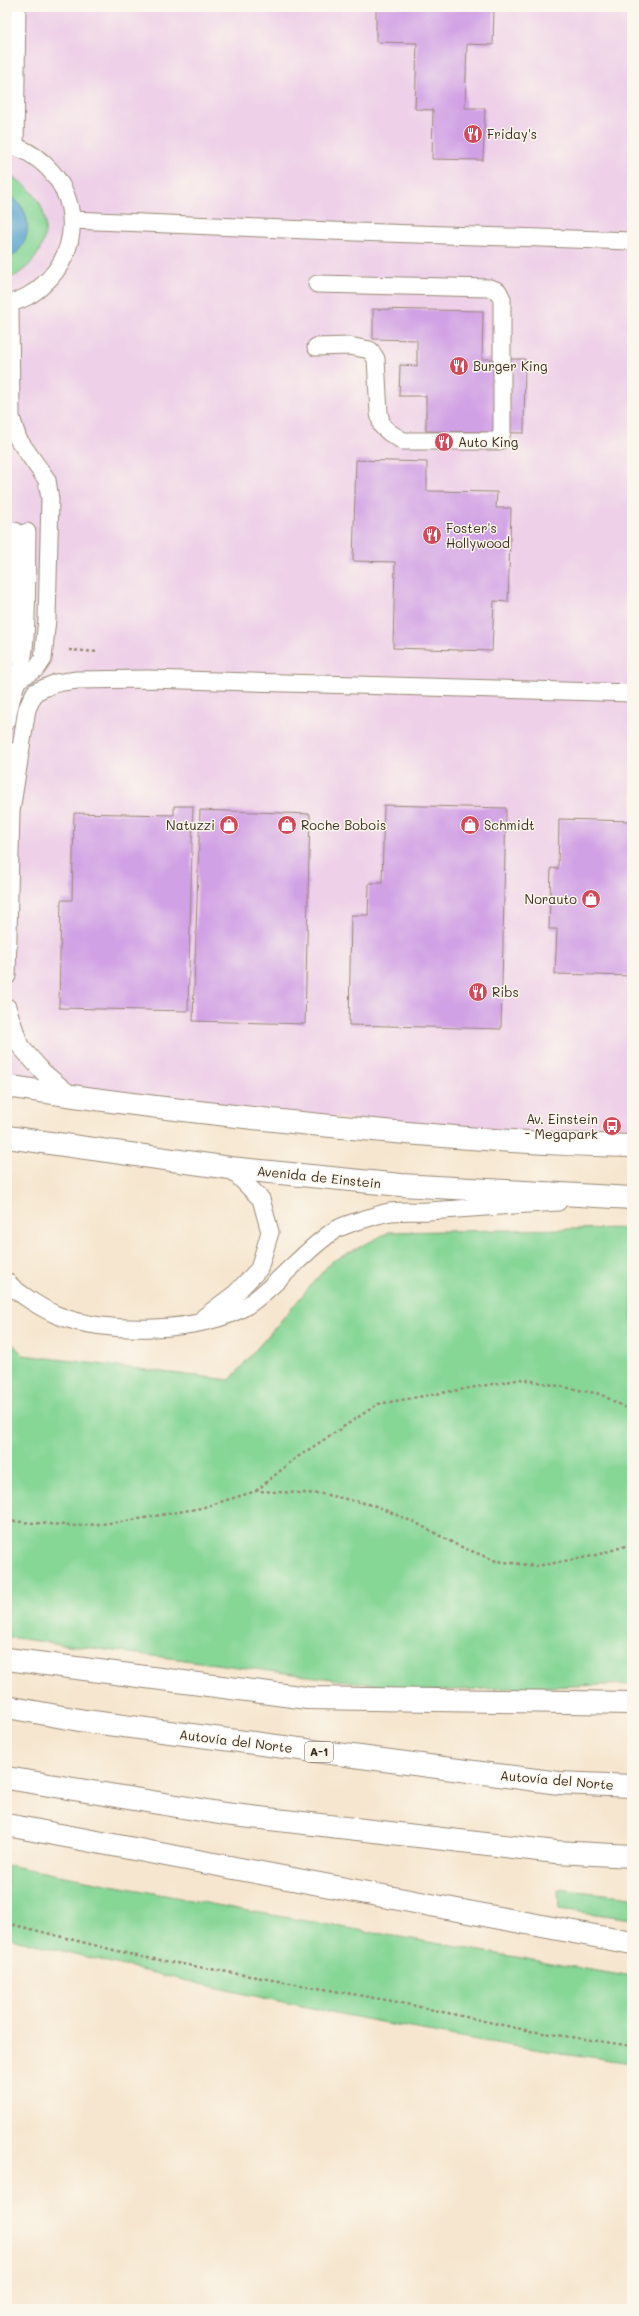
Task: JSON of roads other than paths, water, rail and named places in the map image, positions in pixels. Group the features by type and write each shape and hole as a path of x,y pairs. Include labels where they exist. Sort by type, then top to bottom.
{"main road":[{"path":"7,1086 73,1097 403,1134 632,1146"},
{"name":"Avenida de Einstein","path":"7,1137 230,1168 401,1185 622,1199"},
{"path":"7,1659 307,1698 632,1703"},
{"name":"Autovía del Norte","path":"7,1707 85,1721 559,1783 632,1786"},
{"path":"7,1778 225,1814 556,1852 632,1856"},
{"path":"7,1825 632,1943"}],"lane":[{"path":"17,7 11,146 37,157 55,174 67,196 73,220 69,248 56,273 36,292 8,306 11,418 18,439 47,480 50,499 47,619 43,659 37,668 19,679"},
{"path":"73,220 355,232 632,241"},
{"path":"316,346 349,346 370,350 376,359 379,413 382,426 403,440 499,441 502,432 502,299 498,291 490,288 317,284"},
{"path":"7,655 10,649 21,532 24,650 19,679 8,706 7,721"},
{"path":"11,811 27,709 35,692 56,683 77,680 204,680 632,693"},
{"path":"7,750 11,811 7,976"},
{"path":"7,1006 20,1046 44,1072 73,1097"},
{"path":"196,1324 236,1293 259,1269 270,1232 261,1199 230,1168"},
{"path":"7,1282 13,1289 57,1315 99,1326 156,1328 196,1324 221,1317 247,1305 276,1282 302,1256 336,1229 380,1214 622,1199"}],"water":[{"path":"7,194 16,200 23,208 28,227 22,245 16,253 7,260"}],"place":[{"name":"Friday's","path":"473,134"},
{"name":"Burger King","path":"459,366"},
{"name":"Auto King","path":"444,442"},
{"name":"Foster's Hollywood","path":"432,535"},
{"name":"Natuzzi","path":"229,825"},
{"name":"Roche Bobois","path":"287,825"},
{"name":"Schmidt","path":"470,825"},
{"name":"Norauto","path":"591,899"},
{"name":"Ribs","path":"478,992"},
{"name":"Av. Einstein - Megapark","path":"612,1126"}]}
